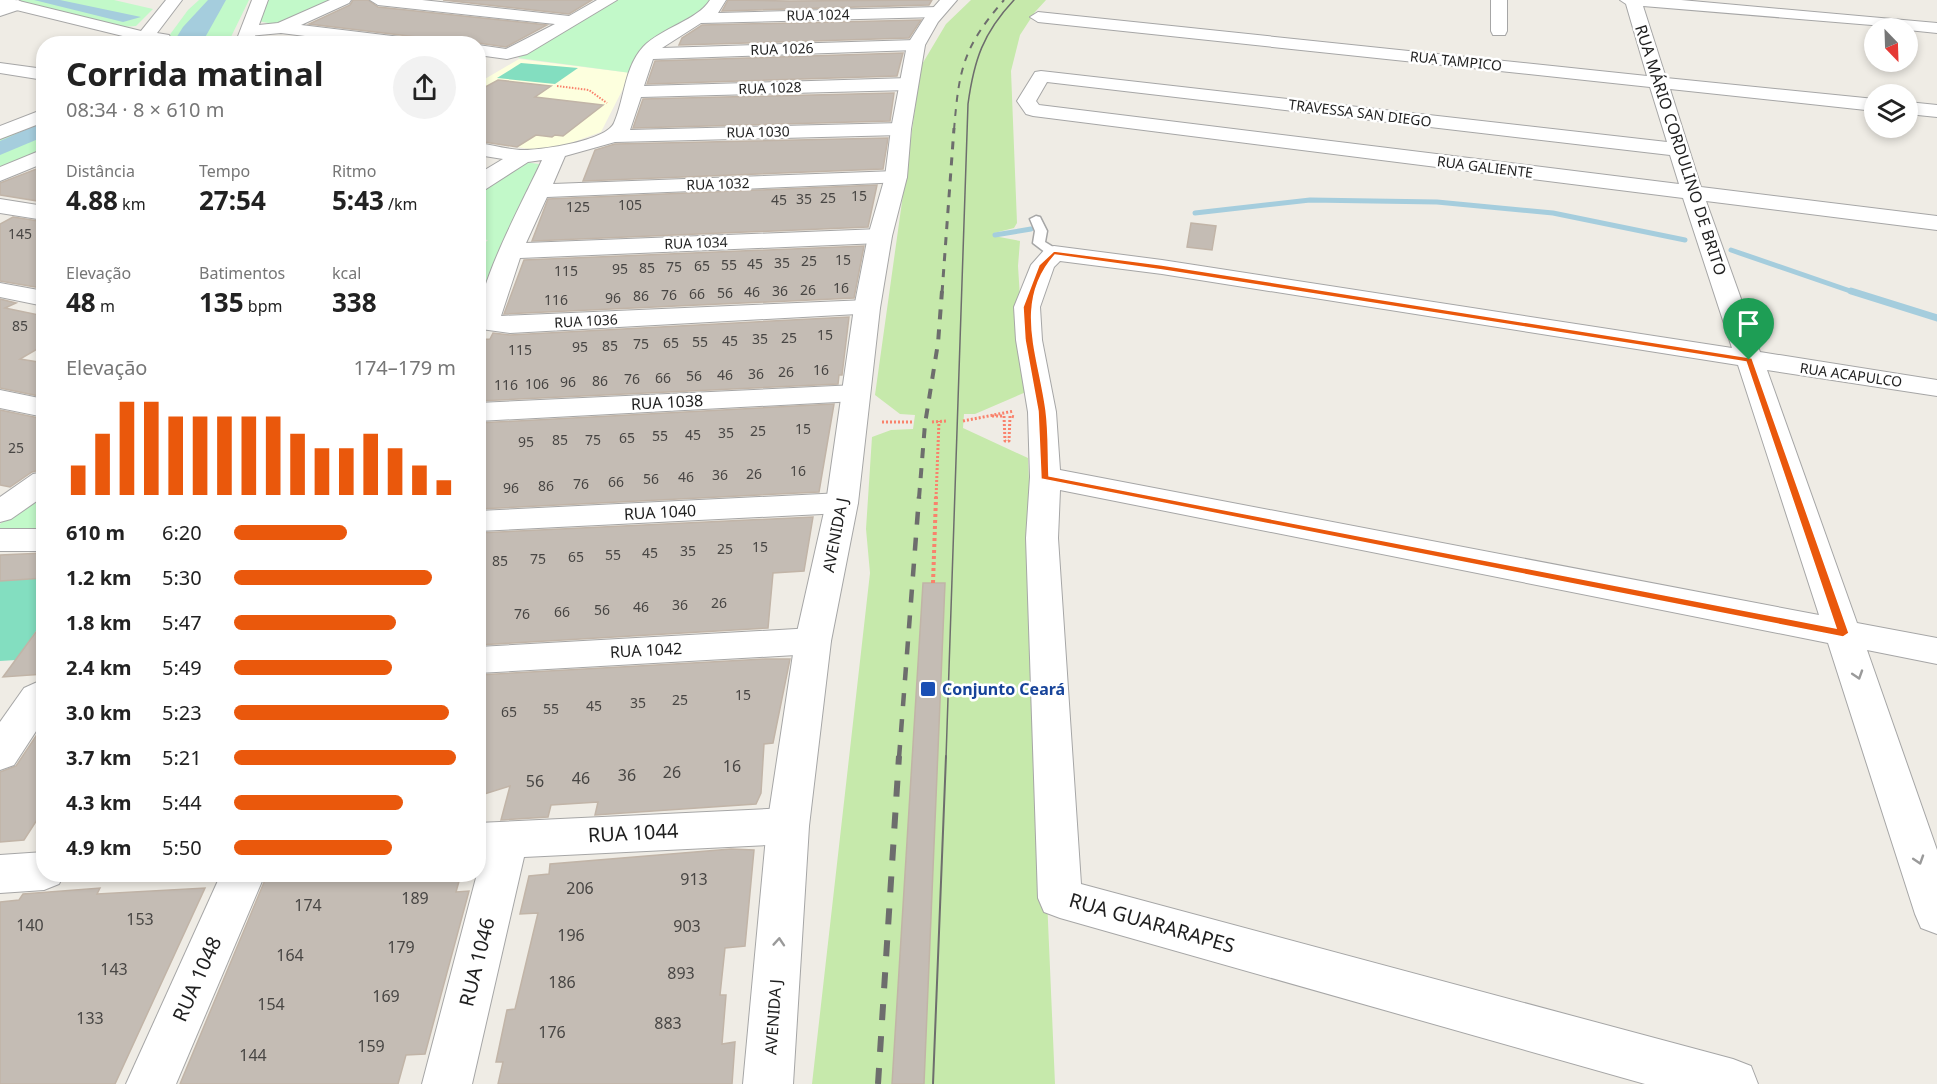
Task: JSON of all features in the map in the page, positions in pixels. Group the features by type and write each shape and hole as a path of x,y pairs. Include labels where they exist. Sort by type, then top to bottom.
{"street":[{"path":"246,36 260,0"},
{"path":"250,36 281,28 343,0"},
{"path":"378,0 572,21"},
{"path":"486,51 507,54 521,50 609,0"},
{"path":"614,136 620,130 650,50 712,10 718,0"},
{"name":"RUA TAMPICO","path":"1054,0 1038,18 1864,104"},
{"path":"1499,0 1499,31"},
{"path":"1628,0 1937,28"},
{"name":"RUA MÁRIO CORDULINO DE BRITO","path":"1633,0 1692,192 1937,915"},
{"path":"155,36 175,3"},
{"path":"4,4 132,36"},
{"name":"RUA 1024","path":"698,18 944,6"},
{"name":"AVENIDA J","path":"768,1084 788,826 813,640 842,502 867,308 880,236 896,177 901,129 916,45 944,6"},
{"path":"281,28 349,36"},
{"name":"RUA 1026","path":"647,54 916,45"},
{"path":"0,68 36,74"},
{"name":"TRAVESSA SAN DIEGO","path":"1033,110 1026,101 1041,76 1679,150"},
{"name":"RUA 1028","path":"630,99 909,84"},
{"path":"0,121 36,107"},
{"path":"1918,109 1937,111"},
{"name":"RUA GALIENTE","path":"1033,110 1937,223"},
{"path":"0,133 36,118"},
{"name":"RUA 1030","path":"523,156 556,153 614,136 901,129"},
{"path":"486,150 523,156"},
{"name":"RUA 1036","path":"556,153 511,250 486,297 490,322 498,325 867,308"},
{"path":"486,179 523,156"},
{"path":"0,175 36,159"},
{"name":"RUA 1032","path":"539,192 896,177"},
{"path":"0,206 36,212"},
{"name":"RUA 1034","path":"511,250 880,236"},
{"name":"RUA ACAPULCO","path":"1054,253 1162,267 1937,388"},
{"name":"RUA GUARARAPES","path":"1054,253 1043,265 1027,307 1029,340 1042,411 1045,477 1042,538 1060,898 1733,1084"},
{"path":"0,291 36,298"},
{"name":"RUA 1038","path":"486,412 856,393"},
{"path":"0,399 36,406"},
{"path":"1045,477 1937,651"},
{"path":"0,512 36,487"},
{"name":"RUA 1040","path":"486,521 842,502"},
{"path":"0,540 36,540"},
{"name":"RUA 1042","path":"486,660 813,640"},
{"path":"0,754 36,700"},
{"name":"RUA 1044","path":"493,840 788,826"},
{"name":"RUA 1046","path":"486,877 493,840"},
{"path":"0,874 36,872"},
{"name":"RUA 1048","path":"151,1084 239,882"},
{"name":"RUA 1046","path":"447,1084 485,882"}],"lane":[{"path":"1036,219 1041,231 1039,243 1054,253"}],"path":[{"path":"557,86 589,90 609,106 630,99"},
{"path":"963,421 979,421 1005,411"},
{"path":"992,416 1004,416 1005,441 1010,441 1010,416 1015,416 1015,443"},
{"path":"933,583 939,421"},
{"path":"932,422 947,421"}],"shaded area":[{"path":"519,59 631,73 601,132 546,152 486,141 486,78"}],"green space":[{"path":"10,0 114,0 153,9 136,26 123,27"},
{"path":"199,0 249,0 231,36 169,36 188,10"},
{"path":"267,0 335,0 281,23 273,24 258,21"},
{"path":"614,0 714,0 631,73 518,58"},
{"path":"971,0 1046,0 1020,35 1011,71 1017,223 1014,228 994,233 994,236 1020,241 1018,266 1026,392 975,414 964,414 963,428 1028,458 1055,1084 924,1084 944,583 923,583 892,1084 812,1084 870,573 866,529 872,437 891,430 913,429 915,415 900,414 875,395 921,66 946,24"},
{"path":"521,63 578,68 555,84 497,78"},
{"path":"36,120 36,153 0,169 0,135"},
{"path":"525,162 545,165 486,292 486,242 488,240 486,240 486,183"},
{"path":"36,498 36,533 0,532 0,524"},
{"path":"36,578 36,631 16,660 0,661 0,581"}],"water":[{"path":"34,0 60,0 141,17 123,22"},
{"path":"208,0 226,0 206,36 177,36"},
{"path":"36,125 36,140 0,155 0,141"}],"building":[{"path":"353,0 368,0 378,7 547,25 506,47 486,44 486,36 409,36 309,24 350,5"},
{"path":"443,0 592,0 569,14"},
{"path":"728,0 932,0 929,5 722,11"},
{"path":"921,20 909,38 679,45 682,38 702,25"},
{"path":"903,53 897,76 647,84 655,61"},
{"path":"498,80 551,86 535,97 603,105 563,136 536,135 517,147 486,142 486,87"},
{"path":"894,93 890,121 633,128 643,99"},
{"path":"888,138 883,169 583,181 595,150 615,144"},
{"path":"36,169 36,201 0,195 0,183"},
{"path":"877,185 868,227 532,241 548,199"},
{"path":"13,217 36,221 36,287 0,281 0,224"},
{"path":"1191,223 1216,226 1212,250 1187,247"},
{"path":"864,246 854,298 504,314 524,260"},
{"path":"0,299 16,303 5,308 36,314 36,350 20,359 36,362 36,395 0,388"},
{"path":"849,317 842,375 839,375 838,384 486,401 486,339 490,339 493,333 510,335"},
{"path":"834,404 819,492 486,509 486,423"},
{"path":"0,410 36,417 36,471 10,487 0,485"},
{"path":"813,517 804,571 773,573 768,628 486,645 486,533"},
{"path":"36,553 36,579 0,581 0,555"},
{"name":"Conjunto Ceará","path":"923,583 945,583 924,1084 892,1084"},
{"path":"36,632 36,675 3,677"},
{"path":"790,659 773,743 764,744 761,793 756,804 595,815 598,802 551,805 548,817 501,820 510,786 486,794 486,675"},
{"path":"36,736 36,821 24,840 0,842 0,772 16,766"},
{"path":"731,849 754,850 745,946 725,948 720,995 726,995 722,1044 735,1042 732,1084 498,1084 503,1062 496,1062 507,1010 515,1009 538,913 520,914 529,876 549,874 550,864"},
{"path":"264,882 459,882 456,892 469,891 425,1054 406,1055 398,1084 180,1084"},
{"path":"100,888 97,894 205,888 115,1084 0,1084 0,902 19,900 23,894"}],"waterway":[{"path":"1195,213 1310,200 1437,202 1553,213 1685,240"},
{"path":"995,235 1031,229"},
{"path":"1731,250 1856,293"},
{"path":"1851,291 1937,318"}],"tram line":[{"path":"946,758 968,104 973,74 987,36 1014,0"},
{"path":"933,1084 946,756"}],"railway":[{"path":"954,130 961,74 971,46 1004,0"},
{"path":"942,293 954,128"},
{"path":"919,498 925,424 938,343 942,291"},
{"path":"899,758 919,497"},
{"path":"878,1084 899,756"}],"place":[{"name":"Conjunto Ceará","path":"928,689"}],"route":[{"path":"1054,253 1162,267 1749,360 1843,633 1045,477 1042,411 1029,340 1027,307 1043,265 1054,253"}]}
